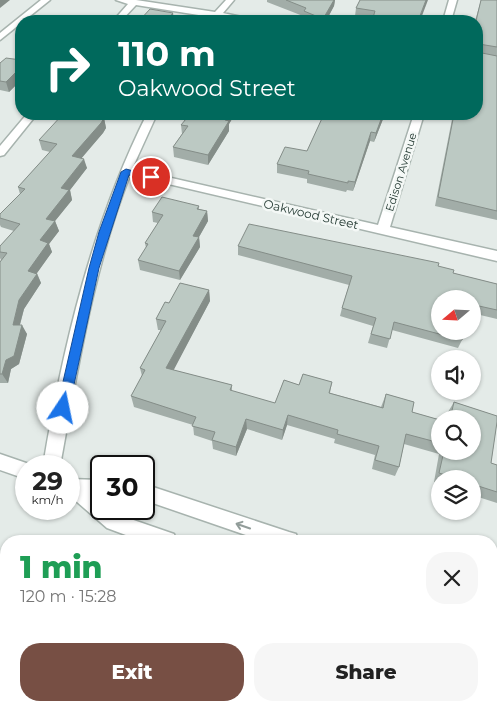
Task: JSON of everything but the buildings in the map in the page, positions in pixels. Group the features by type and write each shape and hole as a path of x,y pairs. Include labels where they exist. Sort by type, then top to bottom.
{"street":[{"path":"27,15 46,0"},
{"path":"120,0 199,15"},
{"path":"217,15 230,0"},
{"path":"448,15 453,0"},
{"path":"122,15 134,2"},
{"path":"0,37 15,25"},
{"path":"0,153 27,120"},
{"path":"53,455 82,313 104,232 126,172 149,120"},
{"name":"Edison Avenue","path":"383,230 417,120"},
{"name":"Oakwood Street","path":"126,172 497,256"},
{"path":"0,462 15,468"},
{"path":"80,495 112,522 150,535"},
{"path":"155,496 271,535"}],"route":[{"path":"63,408 82,313 94,268 104,232 126,172 151,177"}]}
